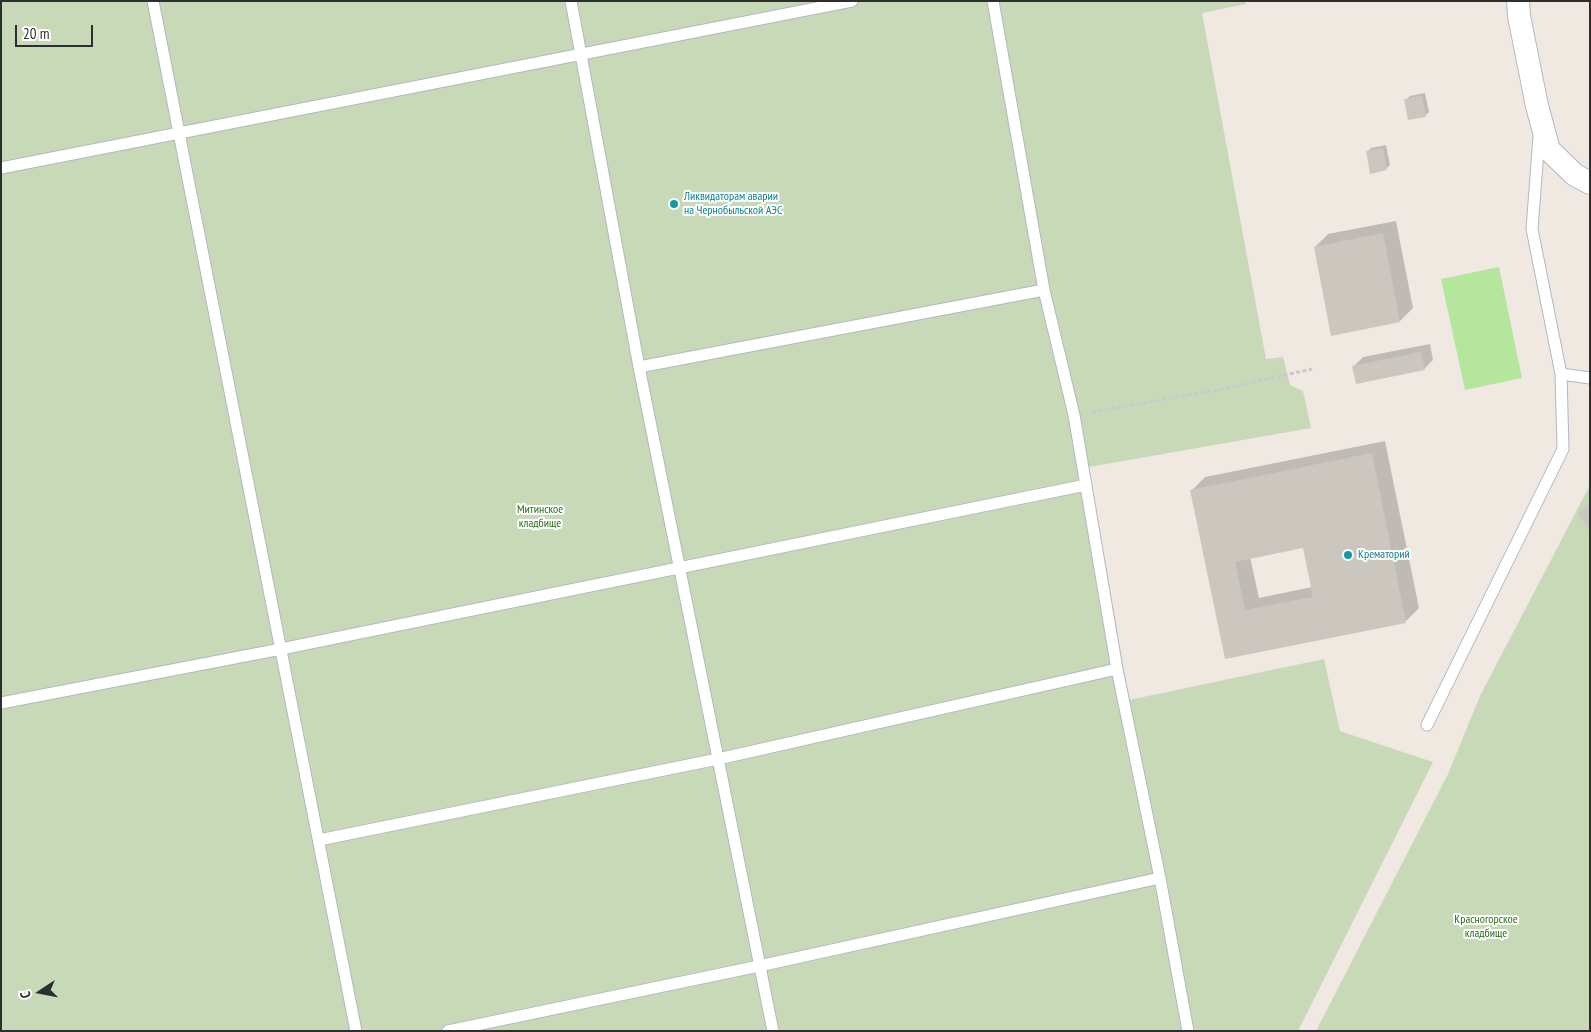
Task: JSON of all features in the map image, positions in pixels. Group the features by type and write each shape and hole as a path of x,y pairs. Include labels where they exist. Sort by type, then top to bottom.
{"street":[{"path":"1518,1 1519,16 1540,120 1549,150 1575,175 1590,183"}],"lane":[{"path":"153,1 356,1031"},
{"path":"571,1 639,367 773,1031"},
{"path":"1,168 852,1"},
{"path":"993,1 1044,290 1074,415 1117,669 1160,878 1188,1031"},
{"path":"1427,726 1564,449 1561,374 1532,229 1540,120"},
{"path":"639,367 1044,290"},
{"path":"1561,374 1590,378"},
{"path":"1,703 281,649 1086,485"},
{"path":"319,840 718,759 1117,669"},
{"path":"448,1031 759,966 1160,878"}],"path":[{"path":"1074,415 1218,390 1312,369"}],"green space":[{"name":"Митинское кладбище","path":"1,1 1246,1 1246,4 1202,13 1266,359 1283,357 1290,385 1303,391 1311,428 1089,467 1129,700 1324,659 1340,731 1433,762 1298,1031 1,1031"},
{"path":"1499,267 1522,378 1465,390 1441,279"},
{"name":"Красногорское кладбище","path":"1590,485 1590,1031 1316,1031 1448,774 1480,696"}],"building":[{"path":"1422,96 1426,117 1408,120 1404,99"},
{"path":"1383,148 1387,170 1370,174 1366,151"},
{"path":"1383,233 1400,322 1331,336 1314,247"},
{"path":"1421,352 1425,370 1356,384 1352,366"},
{"name":"Крематорий","path":"1372,453 1406,623 1225,659 1190,490","holes":["1303,548 1313,597 1245,610 1235,562"]},
{"path":"1590,503 1590,530 1577,514"}],"place":[{"name":"Ликвидаторам аварии на Чернобыльской АЭС","path":"674,204"},
{"name":"Крематорий","path":"1348,555"}]}
